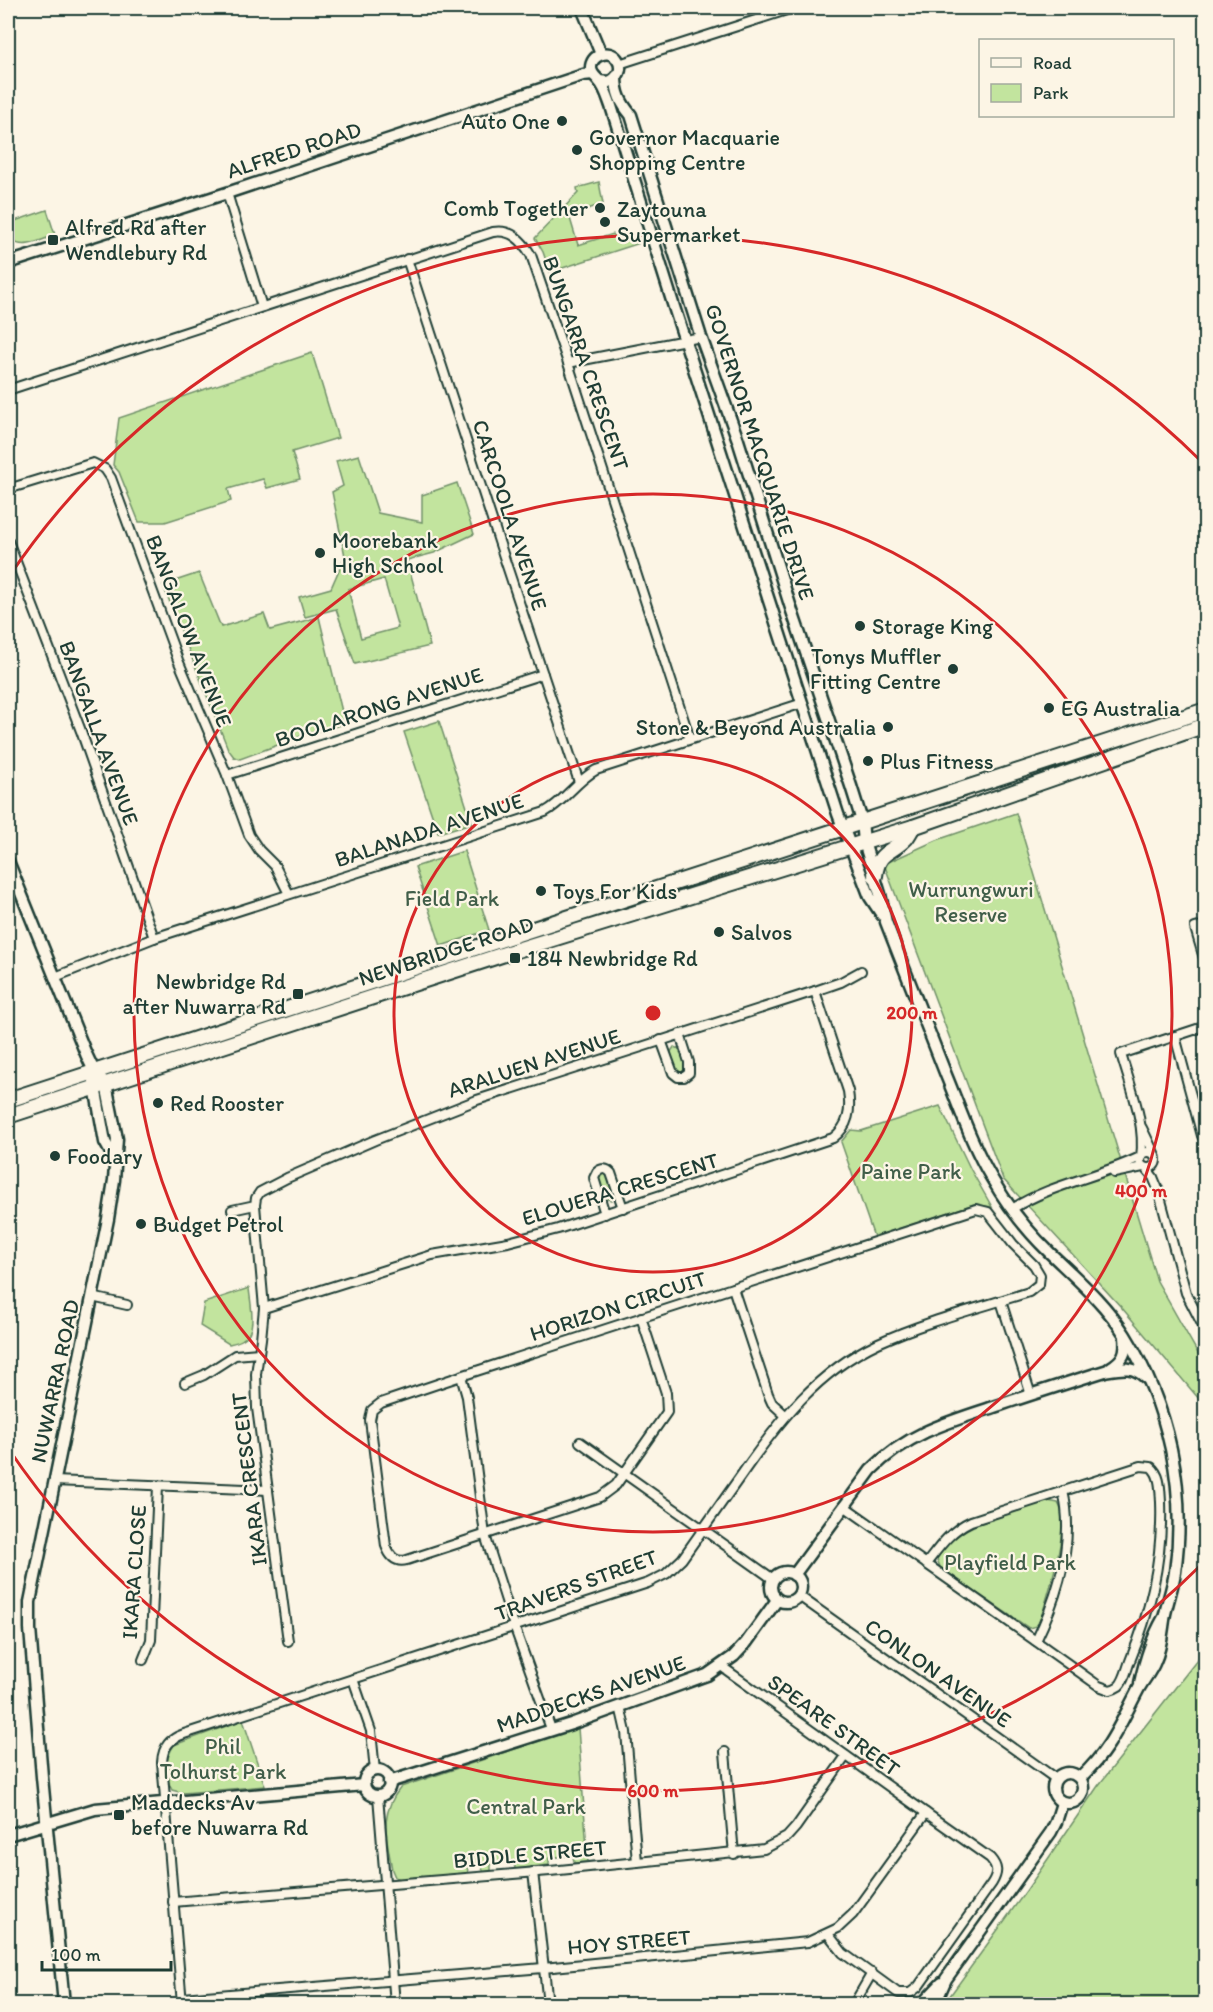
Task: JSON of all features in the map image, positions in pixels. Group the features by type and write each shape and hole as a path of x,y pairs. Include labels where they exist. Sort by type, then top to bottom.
{"highway":[{"name":"NEWBRIDGE ROAD","path":"8,1100 1206,710"},
{"name":"NEWBRIDGE ROAD","path":"8,1116 517,950 850,847 1206,725"},
{"path":"875,876 877,862 905,839 913,826"}],"street":[{"path":"582,8 601,54"},
{"path":"619,64 793,8"},
{"path":"601,54 610,54 619,64 620,68 616,77 609,82 596,77 591,65 601,54"},
{"name":"ALFRED ROAD","path":"8,262 227,193 584,75 596,77"},
{"name":"GOVERNOR MACQUARIE DRIVE","path":"596,77 611,106 684,339 843,827 870,897 886,922"},
{"name":"GOVERNOR MACQUARIE DRIVE","path":"616,77 618,95 622,105 631,114 700,337 738,440 862,821 864,842 886,922"},
{"path":"227,193 262,307"},
{"name":"BUNGARRA CRESCENT","path":"8,390 493,232 505,232 516,237 531,255 690,739"},
{"name":"CARCOOLA AVENUE","path":"407,259 579,782"},
{"path":"568,363 700,337"},
{"name":"BANGALOW AVENUE","path":"8,489 93,463 105,469 111,478 178,660 249,835 259,850 275,866 289,894"},
{"name":"BANGALLA AVENUE","path":"8,541 81,731 154,938"},
{"name":"BOOLARONG AVENUE","path":"227,776 543,674"},
{"name":"BALANADA AVENUE","path":"55,977 154,938 545,812 560,803 579,782 596,770 803,703"},
{"name":"NUWARRA ROAD","path":"8,861 101,1086 105,1142 115,1160 108,1219 33,1582 30,1615 42,1777 64,2004"},
{"path":"886,922 980,1157 1012,1209 1036,1239 1089,1290 1124,1334 1150,1382 1169,1438 1179,1496 1179,1523 1175,1573 1165,1616 1163,1639 1155,1662 1105,1752 1080,1778"},
{"path":"1206,925 1195,928 1206,965"},
{"name":"ARALUEN AVENUE","path":"255,1205 258,1195 264,1190 419,1122 477,1100 841,982 861,971"},
{"name":"ELOUERA CRESCENT","path":"264,1308 407,1262 533,1236 822,1143 839,1133 850,1111 848,1091 814,991"},
{"path":"1158,1189 1155,1160 1140,1124 1121,1054 1206,1026"},
{"path":"661,1040 673,1073 678,1077 684,1077 690,1070 680,1034"},
{"path":"1175,1036 1201,1137"},
{"path":"1140,1124 1142,1143 1140,1162 1143,1168 1153,1176 1186,1293 1206,1332"},
{"path":"1081,1181 1149,1152 1155,1160"},
{"path":"1012,1209 1028,1198 1050,1190 1081,1181 1151,1168 1155,1160"},
{"path":"605,1214 594,1178 601,1169 611,1173 623,1208"},
{"path":"232,1210 255,1205"},
{"name":"IKARA CRESCENT","path":"255,1205 264,1308 256,1374 256,1400 288,1641"},
{"name":"HORIZON CIRCUIT","path":"485,1535 403,1561 392,1558 386,1546 370,1413 374,1407 460,1376 980,1208 992,1215 1040,1275 1039,1284 1033,1290 1001,1301"},
{"path":"733,1288 768,1395 772,1403 785,1415"},
{"path":"92,1297 127,1305"},
{"path":"1001,1301 1031,1395"},
{"name":"TRAVERS STREET","path":"182,2001 162,1755 164,1748 175,1737 657,1580 675,1568 785,1415 817,1383 863,1351 912,1330 1001,1301"},
{"path":"485,1535 600,1497 616,1485 661,1423 668,1406 666,1393 641,1317"},
{"path":"1105,1371 1120,1362 1124,1356 1126,1347 1124,1334"},
{"path":"185,1383 204,1375 235,1355 259,1353"},
{"path":"794,1575 871,1470 902,1444 937,1426 1105,1371 1130,1367 1139,1371 1150,1382"},
{"path":"460,1376 467,1398 485,1535 514,1626 552,1730"},
{"path":"580,1442 773,1579"},
{"path":"844,1506 926,1564 1103,1688 1114,1689 1121,1683 1143,1626 1154,1585 1160,1550 1161,1496 1158,1475 1151,1467 1141,1466 962,1525 947,1537 926,1564"},
{"path":"54,1481 267,1490"},
{"name":"IKARA CLOSE","path":"142,1660 151,1640 158,1486"},
{"path":"1036,1641 1055,1590 1064,1555 1067,1514 1063,1491"},
{"path":"785,1572 794,1575 800,1582 799,1596 786,1603 777,1600 771,1588 773,1579 785,1572"},
{"name":"CONLON AVENUE","path":"799,1596 1056,1779"},
{"name":"MADDECKS AVENUE","path":"389,1782 552,1730 691,1682 721,1666 746,1643 777,1600"},
{"name":"SPEARE STREET","path":"721,1666 926,1813"},
{"path":"353,1679 371,1731 375,1771"},
{"path":"620,1706 626,1732 637,1862"},
{"path":"725,1752 734,1854"},
{"name":"BIDDLE STREET","path":"173,1902 734,1854 764,1849 787,1837 796,1827 846,1756"},
{"path":"375,1771 383,1772 389,1782 386,1792 378,1796 368,1792 364,1785 366,1777 375,1771"},
{"path":"1068,1773 1080,1778 1084,1786 1082,1796 1076,1802 1062,1803 1053,1792 1056,1779 1068,1773"},
{"path":"8,1835 95,1809 364,1785"},
{"path":"378,1796 395,2004"},
{"path":"922,2004 946,1979 1051,1832 1062,1803"},
{"path":"828,1934 837,1948 898,1993 906,1994 915,1991 992,1883 997,1870 990,1858 926,1813"},
{"name":"HOY STREET","path":"182,2001 799,1944 828,1934 853,1914 926,1813"},
{"path":"533,1872 548,2004"},
{"path":"854,2004 872,1973"},
{"path":"934,2004 946,1979"}],"green space":[{"path":"599,182 603,204 569,215 578,245 613,234 617,239 634,238 640,243 550,272 535,238 578,193 577,188"},
{"path":"47,210 55,235 28,244 13,241 9,223"},
{"path":"312,353 338,438 292,452 300,479 267,488 263,479 228,489 231,501 165,522 139,522 119,472 113,465 119,418"},
{"path":"359,455 378,513 422,522 422,495 457,483 474,534 434,553 407,560 430,646 355,664 336,609 305,617 299,597 331,588 345,556 332,492 343,486 336,461","holes":["384,579 398,628 361,638 348,589"]},
{"path":"199,573 221,627 264,614 270,630 319,617 345,724 310,733 240,759 234,757 228,749 163,585"},
{"path":"439,721 472,823 438,833 404,732"},
{"name":"Wurrungwuri Reserve","path":"1016,813 1157,1281 1205,1366 1205,1406 1122,1308 1003,1179 884,864 937,840"},
{"name":"Field Park","path":"464,851 489,930 441,946 415,867"},
{"path":"674,1047 681,1050 687,1067 685,1073 680,1074 676,1070 670,1053"},
{"name":"Paine Park","path":"940,1106 992,1207 974,1204 874,1237 841,1142 851,1130 861,1131"},
{"path":"603,1173 608,1176 614,1194 611,1200 604,1198 598,1178"},
{"path":"249,1288 252,1323 248,1335 243,1339 229,1344 200,1326 204,1303"},
{"name":"Playfield Park","path":"1048,1501 1058,1503 1062,1513 1060,1543 1040,1621 1036,1626 1029,1628 947,1573 940,1567 937,1559 945,1546 970,1528 1002,1515"},
{"path":"1205,1650 1205,2004 944,2004 1098,1786"},
{"name":"Phil Tolhurst Park","path":"243,1720 265,1786 183,1793 172,1790 167,1767 174,1745"},
{"name":"Central Park","path":"578,1728 588,1862 574,1863 573,1855 549,1858 549,1865 515,1869 514,1861 491,1863 491,1871 483,1872 482,1864 467,1865 468,1873 402,1880 395,1877 386,1827 389,1807 401,1787"}],"place":[{"name":"Auto One","path":"562,121"},
{"name":"Governor Macquarie Shopping Centre","path":"577,150"},
{"name":"Comb Together","path":"600,208"},
{"name":"Zaytouna Supermarket","path":"605,222"},
{"name":"Alfred Rd after Wendlebury Rd","path":"53,240"},
{"name":"Moorebank High School","path":"320,553"},
{"name":"Storage King","path":"860,626"},
{"name":"Tonys Muffler Fitting Centre","path":"953,669"},
{"name":"EG Australia","path":"1049,708"},
{"name":"Stone & Beyond Australia","path":"888,727"},
{"name":"Plus Fitness","path":"868,761"},
{"name":"Toys For Kids","path":"541,891"},
{"name":"Salvos","path":"719,932"},
{"name":"184 Newbridge Rd","path":"515,958"},
{"name":"Newbridge Rd after Nuwarra Rd","path":"298,994"},
{"name":"Red Rooster","path":"158,1103"},
{"name":"Foodary","path":"55,1156"},
{"name":"Budget Petrol","path":"141,1224"},
{"name":"Maddecks Av before Nuwarra Rd","path":"119,1815"}]}
